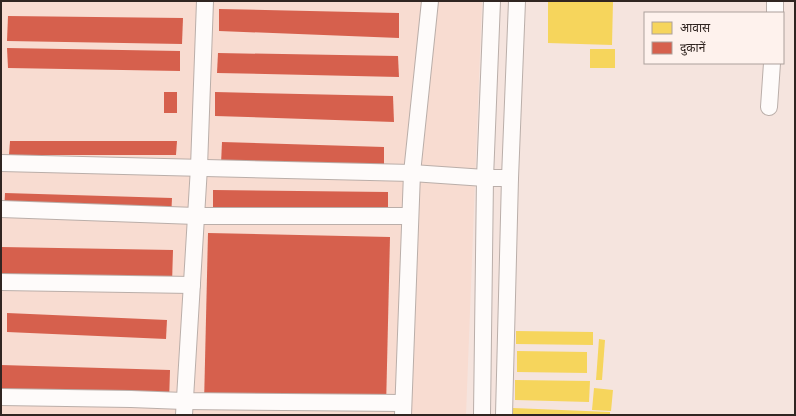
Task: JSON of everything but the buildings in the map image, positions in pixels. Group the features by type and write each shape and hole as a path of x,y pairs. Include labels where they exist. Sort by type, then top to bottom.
{"lane":[{"path":"184,408 200,167 205,1"},
{"path":"1,397 131,399 184,408 403,409 412,173 430,1"},
{"path":"482,415 485,178 492,1"},
{"path":"504,415 510,178 517,1"},
{"path":"775,1 775,12"},
{"path":"769,107 772,64"},
{"path":"1,163 412,173 485,178 510,178"},
{"path":"1,210 196,216 410,216"},
{"path":"1,282 192,286"}],"shaded area":[{"path":"1,1 482,1 466,415 1,415"}]}
